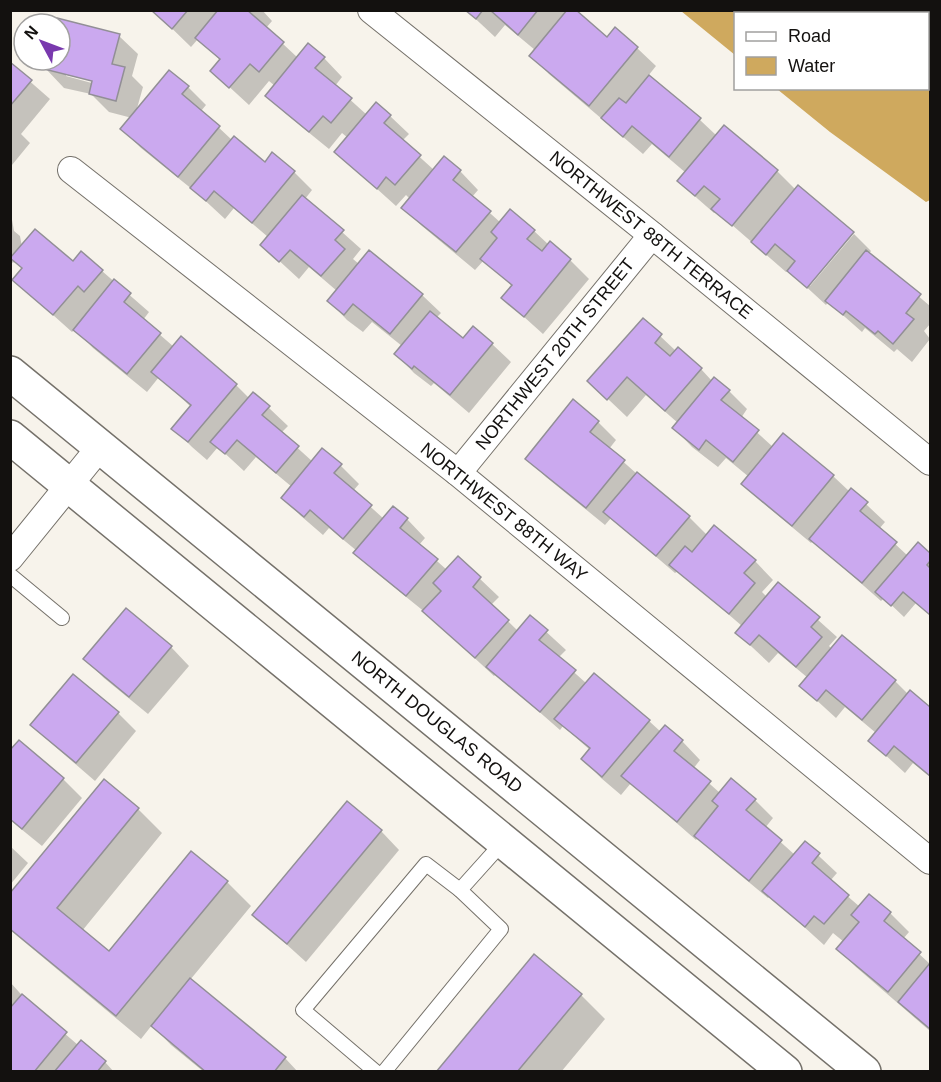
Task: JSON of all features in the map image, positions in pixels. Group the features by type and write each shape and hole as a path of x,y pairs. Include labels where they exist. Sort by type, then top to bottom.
{"main road":[{"name":"NORTH DOUGLAS ROAD","path":"10,373 864,1071"},
{"path":"10,437 785,1071"}],"street":[{"name":"NORTHWEST 88TH TERRACE","path":"370,10 652,235 930,462"},
{"name":"NORTHWEST 88TH WAY","path":"71,170 458,473 930,861"},
{"name":"NORTHWEST 20TH STREET","path":"458,473 652,235"},
{"path":"10,558 100,447"}],"lane":[{"path":"10,575 62,618"},
{"path":"460,890 504,841"},
{"path":"376,1071 303,1010 426,864 460,890 501,929 384,1071"}],"water":[{"path":"681,11 930,11 930,200 926,202 830,132 778,90 929,90 929,12 734,12 734,54"}],"building":[{"path":"151,10 188,10 172,29"},
{"path":"218,10 247,10 284,42 259,72 250,64 229,88 210,71 220,59 195,38"},
{"path":"465,10 483,10 476,19"},
{"path":"490,10 538,10 518,35"},
{"path":"567,10 576,10 607,37 615,27 638,47 589,106 529,56"},
{"path":"72,22 120,34 112,64 125,67 116,101 89,94 92,81 56,72 72,72"},
{"path":"308,43 325,57 315,68 352,98 331,123 323,116 309,132 265,96"},
{"path":"10,62 12,72 22,72 32,80 10,106"},
{"path":"169,70 189,86 182,94 220,126 178,177 120,129"},
{"path":"649,75 701,118 669,157 632,126 623,137 601,118 619,98 626,103"},
{"path":"376,102 391,115 384,123 421,155 395,185 386,177 377,189 334,152"},
{"path":"724,125 778,170 732,226 711,209 720,199 704,186 695,196 677,181"},
{"path":"234,136 265,162 272,152 295,171 252,223 214,191 206,201 190,188"},
{"path":"444,156 461,170 453,180 491,211 456,252 401,208"},
{"path":"798,185 854,232 807,288 787,271 795,261 775,244 766,255 751,242"},
{"path":"302,195 344,230 335,240 345,249 321,276 290,250 279,262 260,245"},
{"path":"510,209 535,230 527,239 542,251 550,241 571,259 524,317 501,298 512,285 480,259 497,238 491,232"},
{"path":"35,229 73,261 81,251 103,270 84,292 78,286 53,315 12,280 22,268 10,258"},
{"path":"369,250 423,294 390,334 353,304 344,315 327,301"},
{"path":"866,250 921,294 906,313 914,319 893,344 878,331 875,334 846,311 843,315 825,301"},
{"path":"114,279 131,293 124,302 161,333 127,374 73,330"},
{"path":"430,311 463,338 473,326 493,343 450,395 414,366 412,369 394,354"},
{"path":"643,318 662,334 655,343 670,356 678,347 702,368 665,411 627,377 607,400 587,381"},
{"path":"181,336 237,384 188,442 171,429 191,405 151,372"},
{"path":"714,377 730,390 721,400 759,430 733,462 706,440 699,450 672,428"},
{"path":"253,392 270,406 262,415 299,446 276,473 237,440 225,454 210,442"},
{"path":"573,399 599,421 590,432 625,460 586,508 525,459"},
{"path":"783,433 834,475 792,526 741,484"},
{"path":"322,448 342,464 334,473 372,505 343,539 310,510 304,517 281,498"},
{"path":"637,472 690,516 656,556 603,512"},
{"path":"851,488 868,502 860,511 897,542 862,583 809,539"},
{"path":"393,506 408,518 400,528 438,559 406,596 353,553"},
{"path":"714,525 756,560 744,573 755,583 729,614 669,565 685,546 692,552"},
{"path":"918,542 930,553 930,561 927,565 930,568 930,615 903,592 891,606 875,592"},
{"path":"458,556 481,577 473,587 509,620 475,658 422,611 441,591 433,583"},
{"path":"778,582 820,617 811,627 822,637 796,667 759,635 750,645 735,633"},
{"path":"126,608 172,646 129,697 83,659"},
{"path":"530,615 548,630 539,640 576,670 540,712 486,667"},
{"path":"842,635 896,680 862,720 826,690 817,701 799,686"},
{"path":"594,673 650,720 602,777 581,759 590,748 554,719"},
{"path":"73,674 119,712 76,763 30,725"},
{"path":"910,690 930,707 930,776 894,746 886,756 868,741"},
{"path":"665,725 683,740 674,751 711,781 677,822 621,776"},
{"path":"19,740 64,778 22,829 10,819 10,750"},
{"path":"731,778 756,799 746,810 782,840 749,881 694,836 718,806 712,801"},
{"path":"104,779 139,808 57,908 109,951 191,851 228,881 116,1016 10,929 10,893"},
{"path":"347,801 382,830 287,944 252,915"},
{"path":"805,841 820,853 812,863 849,895 824,924 814,916 805,927 762,891"},
{"path":"869,894 891,912 884,921 921,952 888,992 836,949 859,922 851,915"},
{"path":"534,954 582,994 517,1072 436,1072"},
{"path":"930,963 930,1029 898,1002"},
{"path":"190,978 286,1057 274,1072 206,1072 151,1026"},
{"path":"22,994 67,1032 34,1072 10,1072 10,1008"},
{"path":"81,1040 106,1061 97,1072 54,1072"}]}
